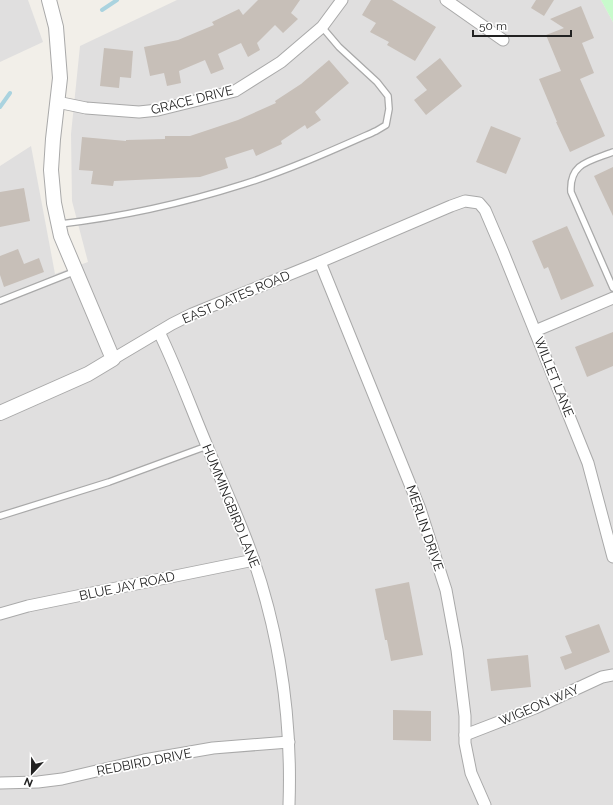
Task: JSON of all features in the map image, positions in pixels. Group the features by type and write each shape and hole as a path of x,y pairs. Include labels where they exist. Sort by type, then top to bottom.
{"street":[{"path":"49,0 56,27 60,78 51,170 54,203 61,236 113,359"},
{"name":"GRACE DRIVE","path":"57,102 86,108 139,112 158,110 235,90 282,62 322,27 342,0"},
{"path":"446,0 503,40"},
{"name":"EAST OATES ROAD","path":"0,413 88,374 192,314 320,262 451,206 465,201 479,203"},
{"name":"WILLET LANE","path":"479,203 485,210 493,229 588,463 613,557"},
{"name":"MERLIN DRIVE","path":"320,262 420,509 446,590 465,716 465,744 471,773 485,805"},
{"path":"535,331 613,298"},
{"name":"HUMMINGBIRD LANE","path":"159,332 176,366 254,560 272,620 288,716 290,770 289,805"},
{"name":"BLUE JAY ROAD","path":"0,614 28,606 254,560"},
{"name":"WIGEON WAY","path":"465,735 535,708 602,677 613,675"},
{"name":"REDBIRD DRIVE","path":"0,783 38,782 62,779 144,760 213,748 289,742"}],"lane":[{"path":"59,224 103,219 194,198 244,184 307,161 376,131 386,125 389,109 388,96 377,82 339,47 322,27"},
{"path":"613,152 581,165 573,173 570,181 571,192 613,288"},
{"path":"0,301 76,271"},
{"path":"0,516 109,482 207,446"}],"shaded area":[{"path":"0,0 28,0 43,42 0,62"},
{"path":"177,0 601,0 613,22 613,805 0,805 0,166 31,146 55,274 88,262 72,201 71,134 80,46"}],"green space":[{"path":"601,0 613,0 613,22"}],"building":[{"path":"258,0 300,0 291,13 298,19 283,33 275,25 257,43 260,50 248,57 241,43 218,54 224,69 211,74 205,60 179,71 181,83 167,86 164,73 150,76 144,47 178,40 214,25 212,22 239,9 243,15"},
{"path":"371,0 392,0 436,27 415,61 387,45 389,42 370,32 376,23 362,15"},
{"path":"536,0 554,0 544,16 531,8"},
{"path":"581,6 594,38 582,43 594,73 580,79 605,136 570,152 539,79 561,71 546,35 564,28 550,19"},
{"path":"104,48 133,51 131,78 120,77 119,88 100,86"},
{"path":"440,58 462,86 426,115 414,100 427,90 416,77"},
{"path":"329,60 349,83 315,112 321,120 307,129 305,125 281,141 282,144 256,156 253,149 225,158 228,168 200,177 114,181 113,186 91,184 93,171 79,170 82,137 126,141 165,139 165,136 190,136 238,120 276,103 275,101 301,84"},
{"path":"491,126 521,138 506,174 476,162"},
{"path":"613,167 613,216 594,176"},
{"path":"24,188 30,221 0,227 0,192"},
{"path":"567,226 594,286 561,300 548,267 544,269 532,241"},
{"path":"18,249 24,264 39,258 44,272 4,287 0,275 0,256"},
{"path":"613,332 613,366 587,377 575,347"},
{"path":"409,582 423,655 391,661 387,640 385,640 375,589"},
{"path":"599,624 610,652 565,670 560,657 572,653 565,636"},
{"path":"528,655 531,687 491,691 487,659"},
{"path":"393,710 431,711 431,741 393,740"}],"waterway":[{"path":"102,10 117,0"},
{"path":"0,107 10,93"}]}
